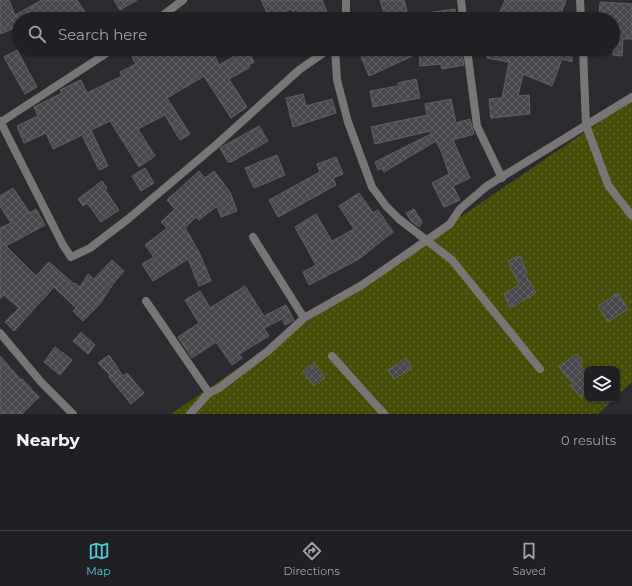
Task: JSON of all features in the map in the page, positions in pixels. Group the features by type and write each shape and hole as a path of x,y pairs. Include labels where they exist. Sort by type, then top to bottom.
{"street":[{"path":"167,12 182,0"},
{"path":"346,0 346,12"},
{"path":"461,0 462,12"},
{"path":"580,0 581,12"},
{"path":"102,56 0,121 63,245 72,257 90,248 128,219 217,144 299,70 319,56"},
{"path":"335,56 337,80 344,108 372,186 386,206 452,260 540,369"},
{"path":"468,56 477,126 502,178"},
{"path":"583,56 586,125 608,185 632,216"},
{"path":"190,414 209,393 219,388 268,351 304,318 362,285 426,239 450,224 460,209 471,198 632,97"},
{"path":"253,237 304,318"},
{"path":"146,301 209,393"},
{"path":"0,333 41,382 73,414"},
{"path":"332,356 384,414"}],"green space":[{"path":"632,100 632,382 620,393 620,366 584,366 584,402 611,402 598,414 171,414"}],"building":[{"path":"0,0 9,0 14,12 12,12 12,29 0,34"},
{"path":"42,0 77,0 85,12 20,12"},
{"path":"114,0 137,0 120,10"},
{"path":"261,0 322,0 327,12 292,12 291,9 285,12 267,12"},
{"path":"380,0 404,0 407,12 384,12"},
{"path":"505,0 566,0 562,12 500,12"},
{"path":"600,2 632,4 632,39 623,39 622,56 620,56 620,12 599,12"},
{"path":"455,9 455,12 433,12"},
{"path":"12,53 12,56 20,56 37,87 25,94 4,57"},
{"path":"215,56 219,65 235,56 251,56 254,62 249,65 250,67 229,79 247,107 231,118 204,76 167,98 190,134 180,140 165,115 138,129 155,156 139,167 110,121 91,130 108,166 99,170 82,135 53,149 46,133 24,143 17,126 38,116 34,107 62,93 60,90 81,80 87,93 122,76 120,72 136,64 132,57"},
{"path":"361,56 412,56 369,76"},
{"path":"419,56 462,56 464,65 442,69 441,64 420,66"},
{"path":"487,56 572,56 572,62 562,59 552,86 523,74 518,96 529,95 530,114 491,118 489,99 502,98 509,62 487,58"},
{"path":"416,79 420,98 373,107 370,91 398,86 398,83"},
{"path":"303,94 306,106 332,99 336,113 293,127 286,98"},
{"path":"451,99 456,123 470,119 474,134 453,140 470,178 453,186 460,200 444,207 432,183 449,174 436,141 384,172 382,168 378,170 375,162 431,134 430,131 375,144 371,127 427,115 425,104"},
{"path":"259,126 268,141 231,162 228,162 220,148"},
{"path":"277,155 285,175 254,188 245,168"},
{"path":"336,157 343,174 333,178 336,185 278,217 269,200 320,172 317,164"},
{"path":"145,168 154,183 141,191 132,176"},
{"path":"199,171 205,178 214,171 230,192 237,211 221,217 217,206 199,220 196,217 185,228 199,252 211,281 199,286 188,259 153,281 142,264 154,257 145,245 167,228 161,222 175,209 167,200"},
{"path":"102,181 107,188 105,190 119,210 101,222 87,203 83,206 78,199"},
{"path":"13,188 30,213 36,209 45,225 6,246 36,276 49,262 74,284 75,283 80,287 88,274 94,279 112,260 124,271 99,305 83,321 73,311 76,308 54,287 14,331 5,322 19,308 4,295 0,299 0,228 11,223 0,206 0,196"},
{"path":"359,193 373,213 378,210 393,232 359,259 309,285 303,272 316,265 295,227 316,214 332,241 354,229 339,206"},
{"path":"414,209 422,222 419,227 411,221 406,213"},
{"path":"520,256 527,273 525,274 536,293 510,308 504,294 519,285 508,261"},
{"path":"245,286 264,316 286,305 294,320 285,325 282,319 264,328 269,336 239,354 242,358 232,365 216,342 192,358 178,337 199,323 185,300 200,291 210,308"},
{"path":"618,293 628,309 608,322 598,306"},
{"path":"81,332 95,345 88,354 73,341"},
{"path":"55,347 72,360 60,375 44,362"},
{"path":"576,354 583,362 579,365 584,371 584,394 581,397 571,386 573,384 559,367"},
{"path":"109,355 123,376 127,373 144,393 131,404 109,377 110,375 98,363"},
{"path":"0,356 21,380 22,379 39,397 22,414 0,414"},
{"path":"406,358 412,368 394,379 388,370"},
{"path":"314,363 325,378 314,386 303,371"}]}
